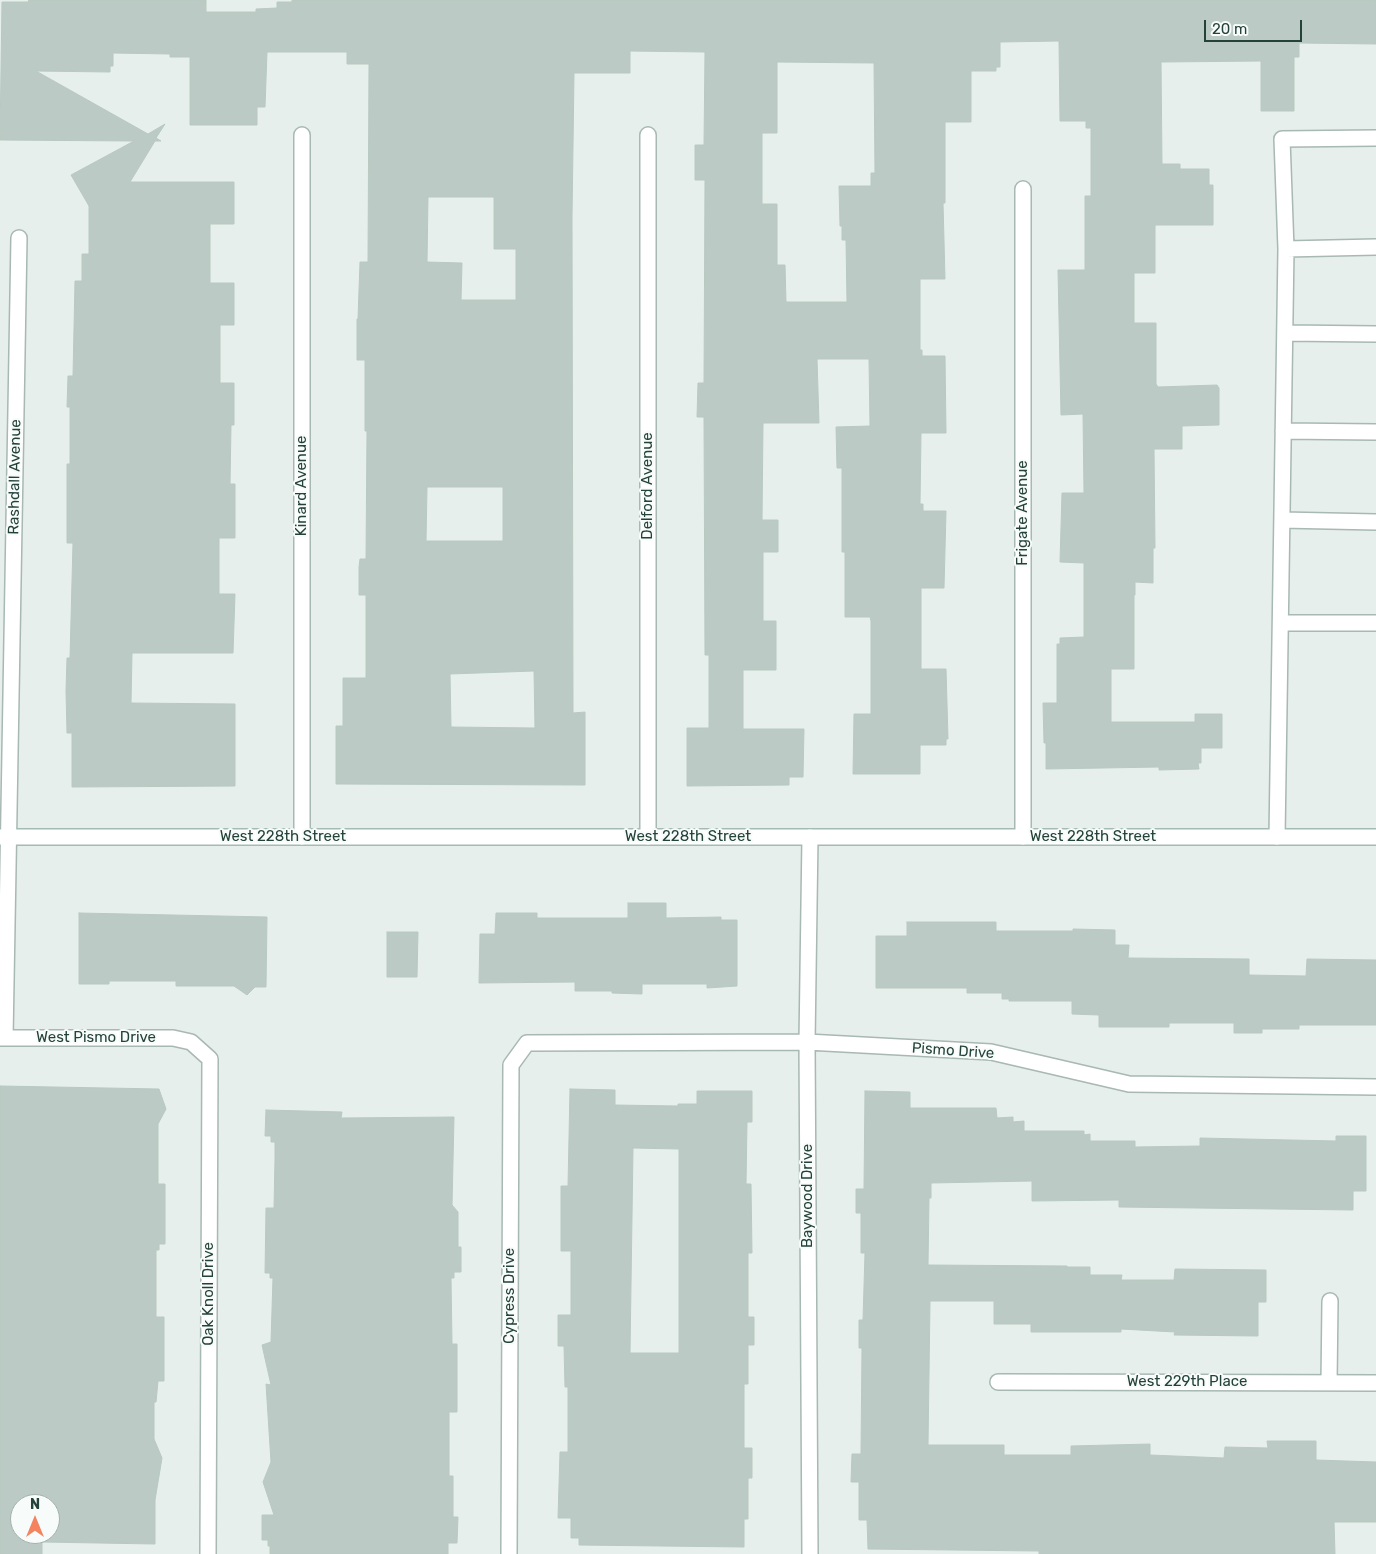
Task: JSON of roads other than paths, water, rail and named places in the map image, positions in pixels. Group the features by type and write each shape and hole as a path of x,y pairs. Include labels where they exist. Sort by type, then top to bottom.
{"street":[{"name":"Kinard Avenue","path":"302,135 302,837"},
{"name":"Delford Avenue","path":"648,135 648,837"},
{"path":"1277,837 1286,249 1282,139 1376,138"},
{"name":"Frigate Avenue","path":"1023,189 1023,837"},
{"name":"Rashdall Avenue","path":"3,1038 4,837 19,238"},
{"path":"1286,249 1376,247"},
{"path":"1285,334 1376,334"},
{"path":"1283,431 1376,432"},
{"path":"1282,520 1376,522"},
{"path":"1280,623 1376,623"},
{"name":"West 228th Street","path":"4,837 1376,837"},
{"name":"Baywood Drive","path":"810,837 808,1042 810,1554"},
{"name":"West Pismo Drive","path":"3,1038 173,1038 191,1042"},
{"name":"Oak Knoll Drive","path":"191,1042 210,1059 208,1554"},
{"name":"Pismo Drive","path":"527,1043 808,1042 991,1052 1129,1084 1376,1087"},
{"name":"Cypress Drive","path":"509,1554 512,1066 527,1043"},
{"path":"1329,1383 1330,1301"},
{"name":"West 229th Place","path":"998,1382 1376,1383"}]}
